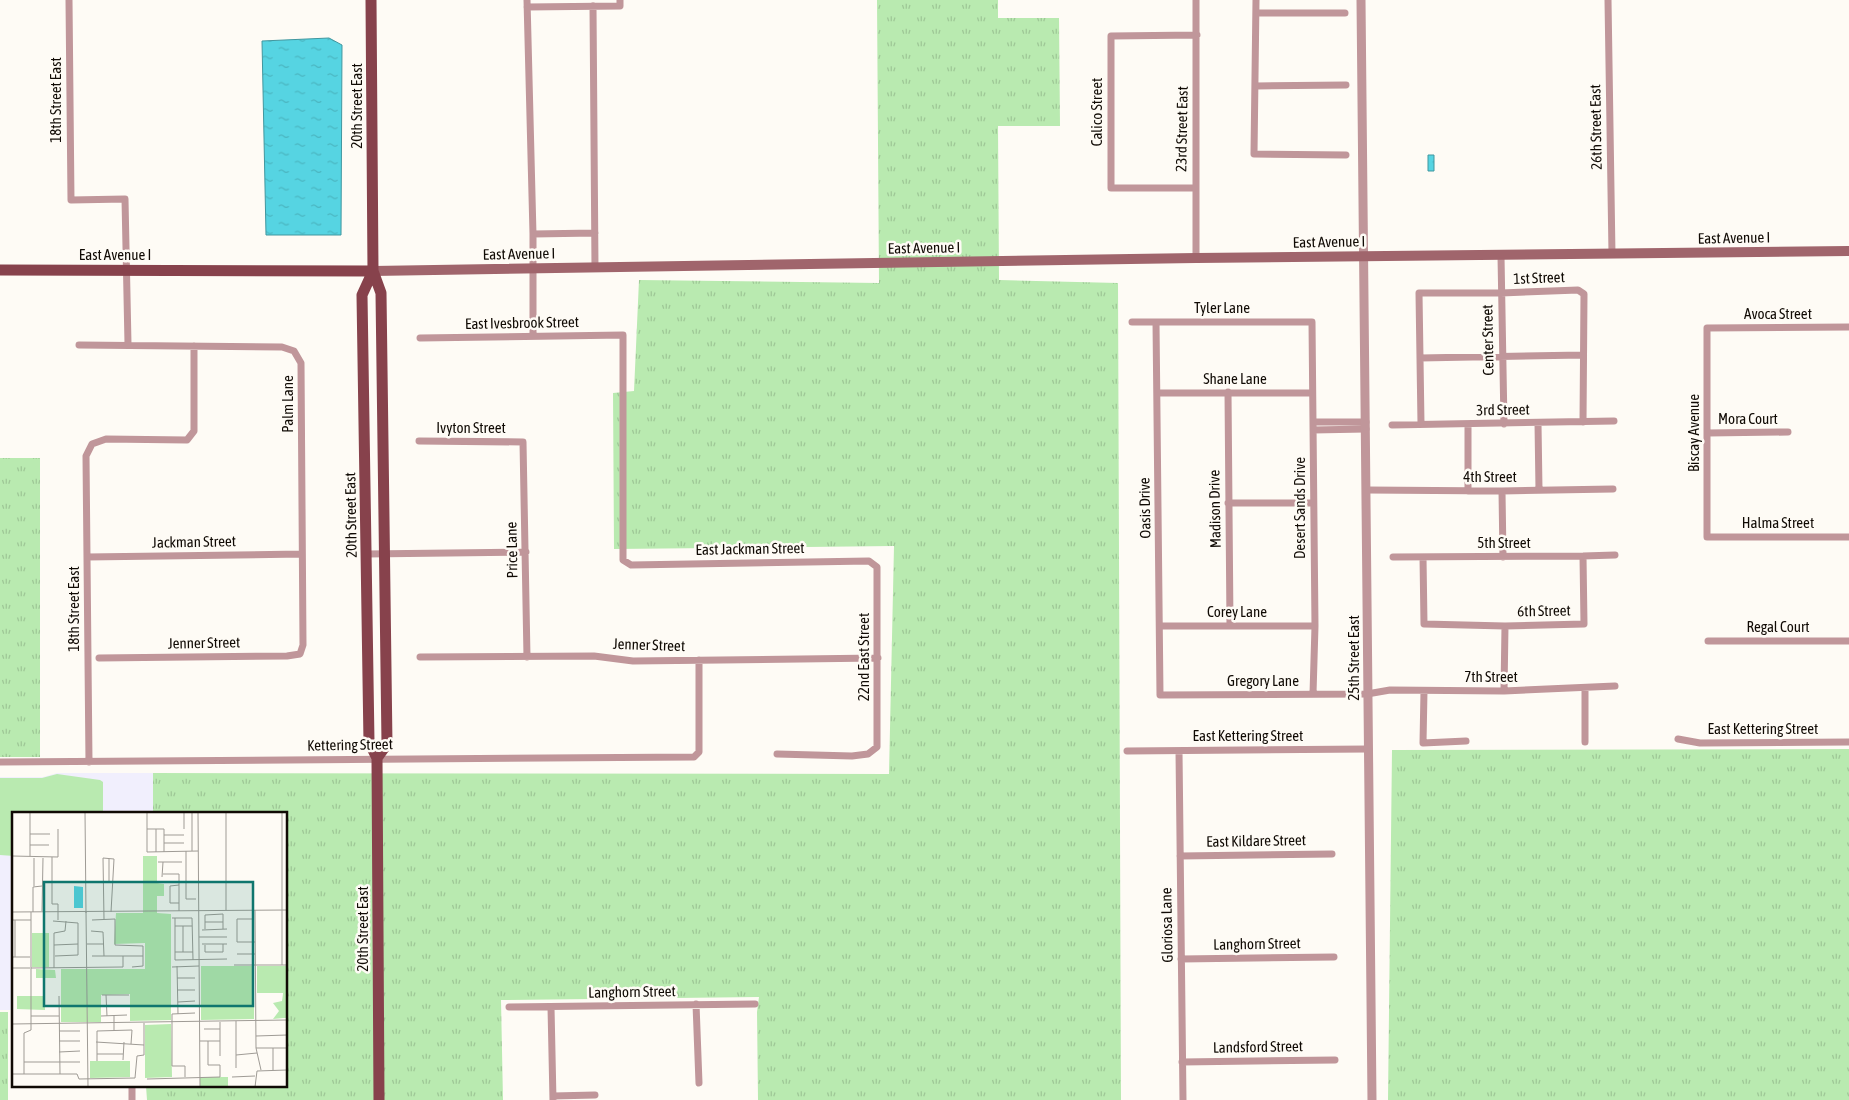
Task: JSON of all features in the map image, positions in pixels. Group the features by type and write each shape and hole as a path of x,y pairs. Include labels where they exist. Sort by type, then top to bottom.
{"main road":[{"name":"20th Street East","path":"371,0 373,271 381,293 387,744 378,758"},
{"name":"East Avenue I","path":"0,270 373,271 1196,258 1849,251"},
{"name":"20th Street East","path":"373,271 362,295 369,742 378,758 379,1100"}],"street":[{"name":"18th Street East","path":"69,0 71,200 126,199 126,270"},
{"path":"533,336 533,234 527,4 572,3 593,6 620,6 620,0"},
{"name":"23rd Street East","path":"1196,0 1196,258"},
{"path":"1256,0 1254,154 1346,155"},
{"name":"25th Street East","path":"1361,0 1372,1100"},
{"name":"26th Street East","path":"1608,0 1612,254"},
{"path":"593,6 595,268"},
{"path":"1256,13 1345,13"},
{"name":"Calico Street","path":"1195,188 1111,188 1111,36 1197,35"},
{"path":"1256,86 1346,85"},
{"path":"533,234 595,233"},
{"name":"Center Street","path":"1501,256 1504,424"},
{"path":"126,270 128,344"},
{"name":"1st Street","path":"1420,358 1419,293 1501,293 1578,290 1584,294 1583,355"},
{"name":"Tyler Lane","path":"1132,322 1312,322"},
{"name":"Oasis Drive","path":"1156,322 1160,695"},
{"name":"Desert Sands Drive","path":"1312,322 1315,626 1313,694"},
{"name":"Avoca Street","path":"1707,328 1849,327"},
{"name":"Biscay Avenue","path":"1707,328 1708,537"},
{"name":"East Ivesbrook Street","path":"420,338 623,335 623,560"},
{"name":"Palm Lane","path":"79,345 282,347 294,351 301,363 302,645"},
{"name":"18th Street East","path":"89,762 86,456 92,444 106,439 187,440 194,430 194,346"},
{"path":"1421,424 1420,358 1583,355 1583,422"},
{"name":"Shane Lane","path":"1158,394 1228,392 1312,393"},
{"name":"Madison Drive","path":"1228,392 1230,625"},
{"name":"3rd Street","path":"1392,425 1614,421"},
{"path":"1538,423 1539,490"},
{"path":"1468,424 1468,490"},
{"path":"1313,426 1366,426"},
{"name":"Mora Court","path":"1708,433 1788,432"},
{"name":"Ivyton Street","path":"419,441 524,442"},
{"name":"Price Lane","path":"524,442 527,657"},
{"name":"4th Street","path":"1367,490 1502,491 1613,488"},
{"path":"1502,491 1503,557"},
{"path":"1228,503 1313,502"},
{"name":"Halma Street","path":"1708,537 1849,537"},
{"path":"367,554 526,552"},
{"name":"Jackman Street","path":"87,557 302,554"},
{"name":"5th Street","path":"1393,557 1615,555"},
{"name":"6th Street","path":"1423,557 1424,624 1506,626 1584,624 1583,556"},
{"name":"East Jackman Street","path":"623,560 631,565 869,560 877,567"},
{"name":"22nd East Street","path":"777,754 852,756 868,754 877,747 877,567"},
{"name":"Corey Lane","path":"1160,626 1315,626"},
{"path":"1504,691 1506,626"},
{"name":"Regal Court","path":"1708,641 1849,641"},
{"name":"Jenner Street","path":"99,658 287,656 300,654 302,645"},
{"name":"Jenner Street","path":"420,657 594,656 633,661 878,658"},
{"name":"Kettering Street","path":"0,762 694,757 699,752 699,660"},
{"name":"7th Street","path":"1367,694 1390,690 1504,691 1615,686"},
{"path":"1585,688 1585,742"},
{"path":"1424,690 1423,743 1466,741"},
{"name":"Gregory Lane","path":"1160,695 1367,694"},
{"name":"East Kettering Street","path":"1678,740 1700,743 1849,742"},
{"name":"East Kettering Street","path":"1127,752 1368,749"},
{"name":"Gloriosa Lane","path":"1179,751 1183,1100"},
{"name":"East Kildare Street","path":"1180,856 1332,854"},
{"name":"Langhorn Street","path":"1181,959 1334,957"},
{"path":"696,1004 699,1082"},
{"name":"Langhorn Street","path":"509,1007 755,1004"},
{"path":"551,1007 553,1098 595,1095"},
{"name":"Landsford Street","path":"1182,1062 1335,1060"}],"shaded area":[{"path":"57,773 153,773 153,812 12,812 12,1010 0,1010 0,777 43,777"}],"green space":[{"path":"877,0 998,0 998,18 1059,18 1060,126 998,126 999,280 1118,283 1121,1100 758,1100 757,1012 759,997 501,1000 503,1100 147,1100 146,1088 288,1088 288,812 153,812 153,773 889,774 894,546 614,549 613,393 634,391 639,280 879,283"},
{"path":"0,458 40,458 40,757 0,757"},
{"path":"1849,749 1849,1100 1388,1100 1392,750"},
{"path":"57,774 100,780 103,782 103,812 12,812 12,856 0,855 0,778 42,778"},
{"path":"0,1012 8,1012 8,1100 0,1100"}],"water":[{"path":"329,38 342,45 341,235 266,235 262,41"},
{"path":"1428,155 1434,155 1434,171 1428,171"}]}
